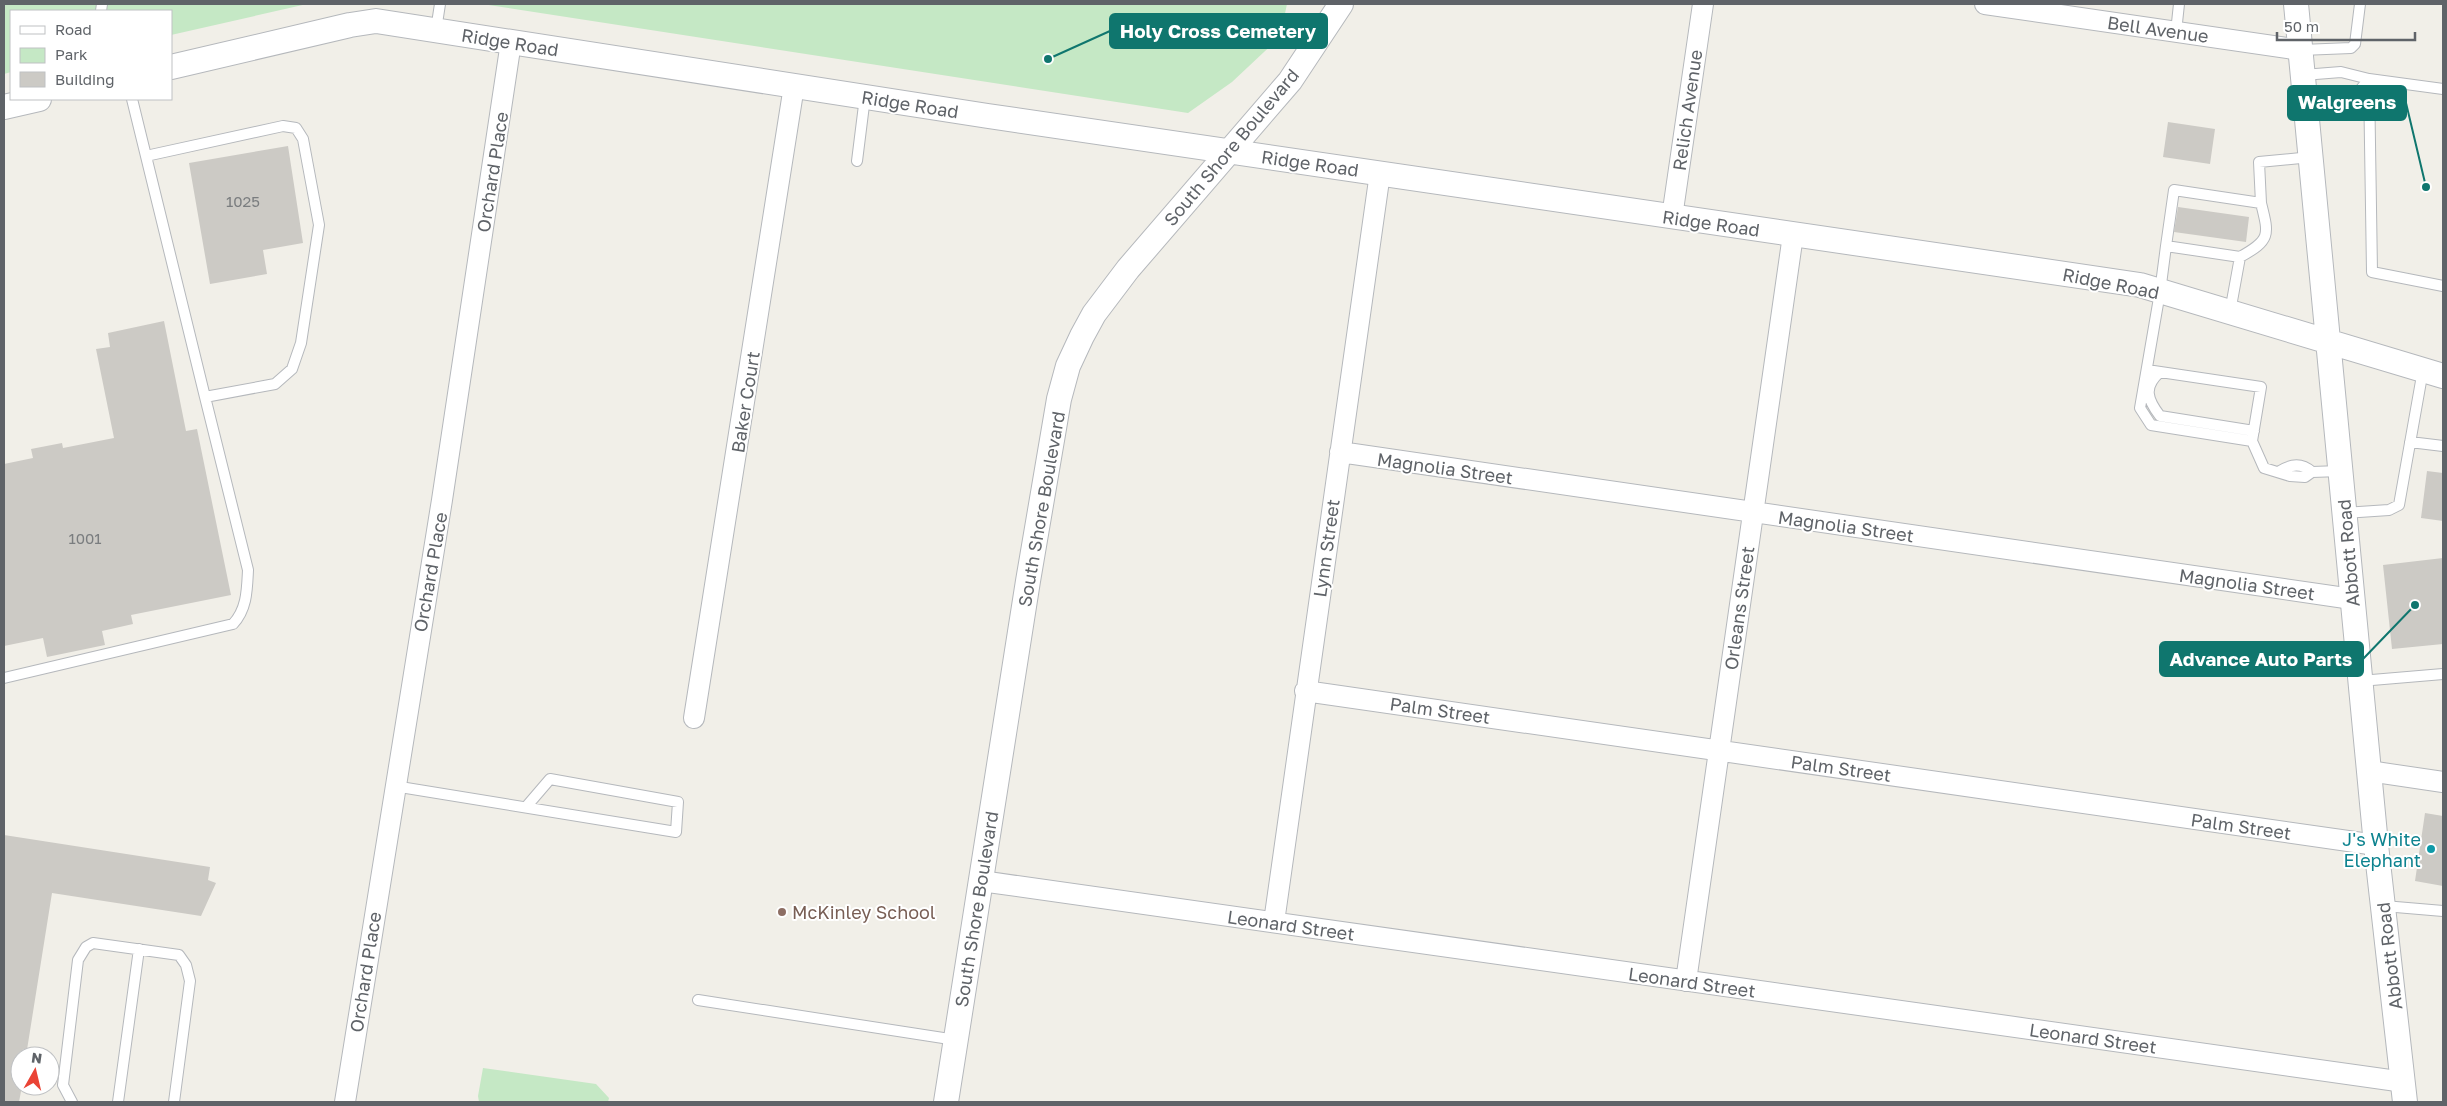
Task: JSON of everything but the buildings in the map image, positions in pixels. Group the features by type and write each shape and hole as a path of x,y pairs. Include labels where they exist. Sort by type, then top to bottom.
{"street":[{"name":"South Shore Boulevard","path":"946,1102 1028,581 1059,399 1068,366 1094,314 1122,276 1290,81 1342,4"},
{"name":"Relich Avenue","path":"1672,217 1703,4"},
{"name":"Bell Avenue","path":"1985,4 2301,50"},
{"name":"Abbott Road","path":"2296,4 2376,845 2404,1092"},
{"name":"Ridge Road","path":"172,67 350,25 376,21 865,97 2130,284 2433,373"},
{"name":"Orchard Place","path":"345,1102 394,786 442,500 511,42"},
{"name":"Baker Court","path":"694,718 794,86"},
{"path":"4,107 35,100"},
{"name":"Lynn Street","path":"1274,922 1305,691 1380,173"},
{"name":"Orleans Street","path":"1686,981 1793,235"},
{"name":"Magnolia Street","path":"1340,452 2352,599"},
{"name":"Palm Street","path":"1305,691 2376,845"},
{"path":"2369,771 2443,782"},
{"name":"Leonard Street","path":"981,881 1686,981 2404,1092"}],"lane":[{"path":"436,30 440,4"},
{"path":"2176,32 2179,4"},
{"path":"2301,50 2351,48 2355,44 2360,4"},
{"path":"2303,75 2341,72 2369,79 2443,89"},
{"path":"2306,108 2351,100 2369,79"},
{"path":"2369,79 2372,272 2443,286"},
{"path":"857,161 865,97"},
{"path":"4,678 233,624 242,614 246,596 248,570 132,100"},
{"path":"146,156 283,126 296,128 303,139 319,225 301,343 292,369 275,384 205,397"},
{"path":"2166,246 2240,257 2259,247 2265,238 2267,228 2261,203 2260,162 2311,157"},
{"path":"2253,436 2152,425 2140,408 2160,292 2174,190 2261,203"},
{"path":"2230,312 2240,257"},
{"path":"2146,370 2261,388 2253,436 2264,468 2280,471 2290,476 2305,477 2312,472 2340,471"},
{"path":"2160,372 2152,380 2149,388 2149,399 2160,416 2253,436"},
{"path":"2344,513 2389,510 2399,505 2410,442 2433,373"},
{"path":"2410,442 2443,446"},
{"path":"2360,681 2443,674"},
{"path":"394,786 676,832 678,802 550,779 526,807"},
{"path":"2384,906 2443,911"},
{"path":"72,1102 63,1085 78,960 86,947 93,943 179,955 186,965 190,982 174,1102"},
{"path":"118,1102 138,949"},
{"path":"698,1000 956,1040"}],"green space":[{"path":"4,4 307,4 172,35 172,10 10,10 10,72 4,74"},
{"path":"482,4 1287,4 1280,37 1232,82 1188,113"},
{"path":"483,1068 596,1084 609,1098 608,1102 479,1102 478,1096"}],"place":[{"name":"Holy Cross Cemetery","path":"1048,59"},
{"name":"Walgreens","path":"2426,187"},
{"name":"Advance Auto Parts","path":"2415,605"},
{"name":"J's White Elephant","path":"2431,849"},
{"name":"McKinley School","path":"782,912"}]}
